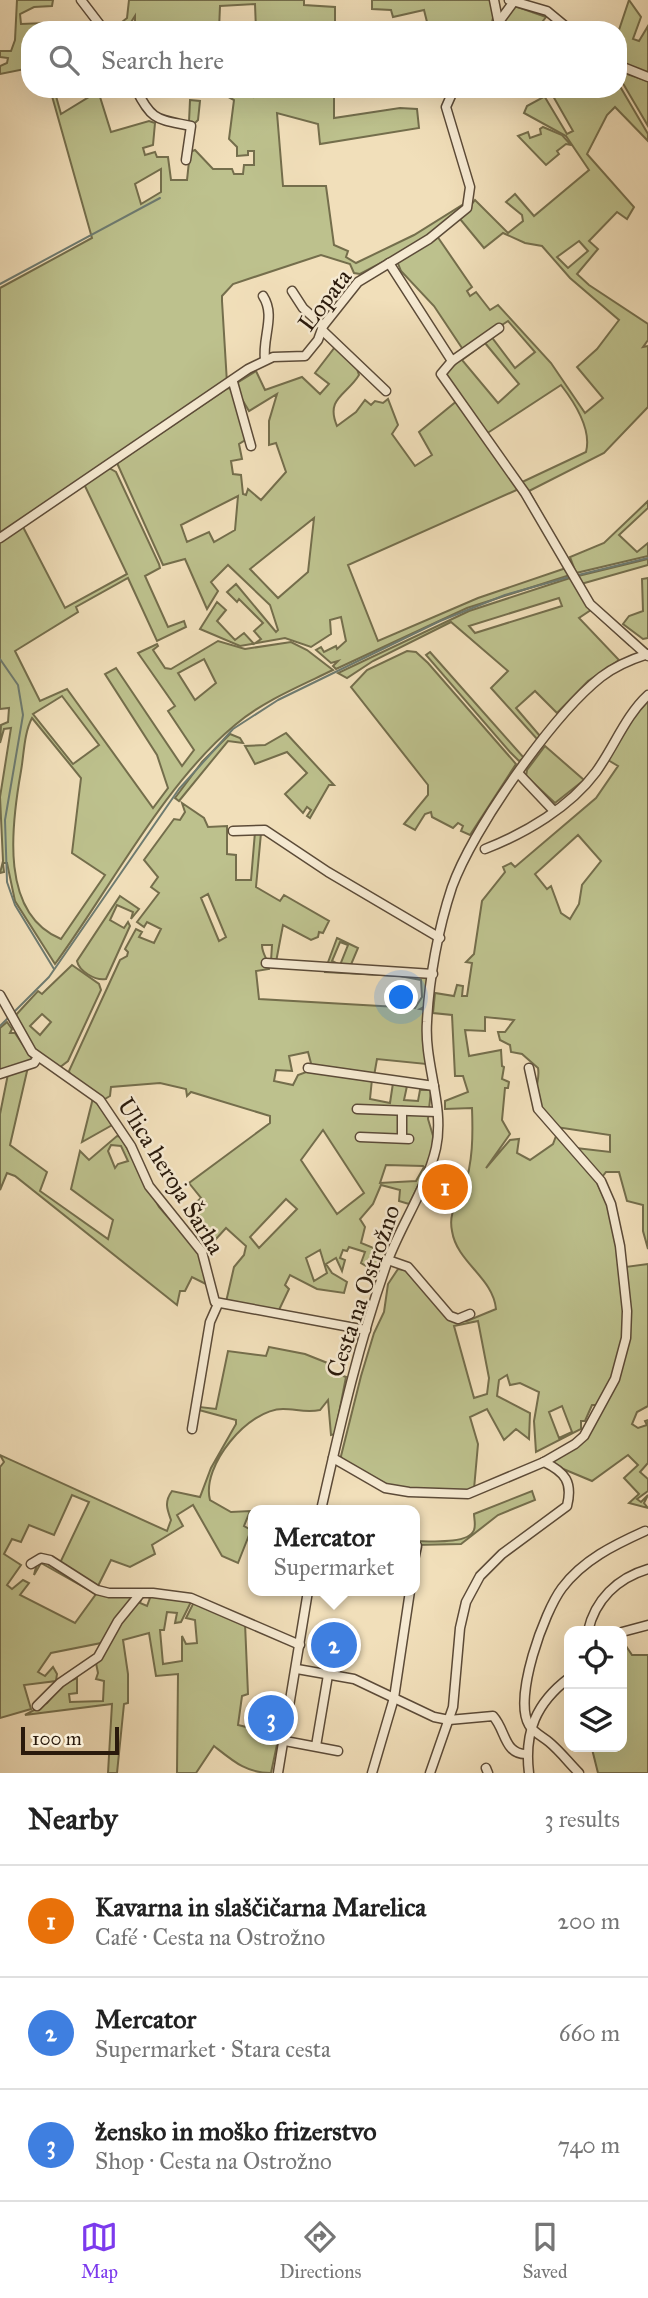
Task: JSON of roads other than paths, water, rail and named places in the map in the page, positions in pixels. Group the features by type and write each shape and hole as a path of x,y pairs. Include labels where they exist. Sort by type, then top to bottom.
{"street":[{"path":"81,0 97,21"},
{"path":"494,0 498,20"},
{"path":"498,20 512,1 547,11 559,21"},
{"path":"627,69 648,77"},
{"path":"140,98 152,117 161,122 191,126 186,160"},
{"name":"Lopata","path":"0,537 265,360 305,356 358,282 462,214 470,200 469,181 446,107 450,98"},
{"path":"389,263 452,361"},
{"path":"292,291 303,308 386,391"},
{"path":"263,296 270,307 264,344 265,360"},
{"path":"499,328 452,361 441,374 525,493 590,604 647,655"},
{"path":"233,382 251,446"},
{"name":"Cesta na Ostrožno","path":"323,1505 336,1461 366,1330 388,1260 436,1150 437,1112 426,1034 433,974 451,890 474,839 569,709 601,678 647,655"},
{"path":"485,849 535,826 595,774 648,695"},
{"path":"519,774 553,810"},
{"path":"233,831 265,830 328,872 440,938"},
{"path":"265,963 433,974"},
{"name":"Ulica heroja Šarha","path":"0,995 22,1040 38,1057 100,1100 131,1146 149,1186 202,1252 213,1297 218,1304"},
{"path":"0,1074 34,1063 38,1057"},
{"path":"308,1068 434,1086"},
{"path":"336,1461 385,1488 459,1494 475,1492 544,1462 584,1436 615,1379 626,1338 627,1294 608,1194 601,1181 538,1110 529,1068"},
{"path":"358,1109 437,1112"},
{"path":"360,1137 406,1138 402,1111"},
{"path":"388,1260 408,1267 450,1316 458,1319 470,1314"},
{"path":"192,1429 210,1322 218,1304 366,1330"},
{"path":"430,1773 453,1707 460,1628 466,1602 480,1576 502,1554 567,1506 571,1489 568,1482 560,1470 544,1462"},
{"path":"529,1773 529,1727 523,1699 536,1650 555,1599 563,1587 599,1553 645,1531"},
{"path":"31,1564 44,1558 97,1590 191,1598 300,1645"},
{"path":"589,1626 593,1610 606,1595 634,1574 648,1569"},
{"path":"37,1706 61,1683 98,1657 118,1621 140,1594"},
{"path":"278,1773 307,1596"},
{"path":"372,1773 394,1698 409,1596"},
{"path":"627,1631 648,1625"},
{"path":"297,1668 354,1679 434,1717 449,1720 493,1716 511,1750 517,1755 527,1754"},
{"path":"316,1746 328,1675"},
{"path":"529,1727 551,1691 564,1682"},
{"path":"529,1727 551,1744 579,1773"},
{"path":"285,1741 338,1751"}],"waterway":[{"path":"0,284 160,198"},
{"path":"578,575 648,558"},
{"path":"14,1012 49,977 179,789 233,729 278,700 440,621 505,595 569,577"},
{"path":"0,659 18,685 23,715 5,820 7,882 15,905 54,969"},
{"path":"0,1026 10,1016"}],"place":[{"name":"Kavarna in slaščičarna Marelica","path":"445,1187"},
{"name":"Mercator","path":"334,1645"},
{"name":"žensko in moško frizerstvo","path":"271,1718"}]}
